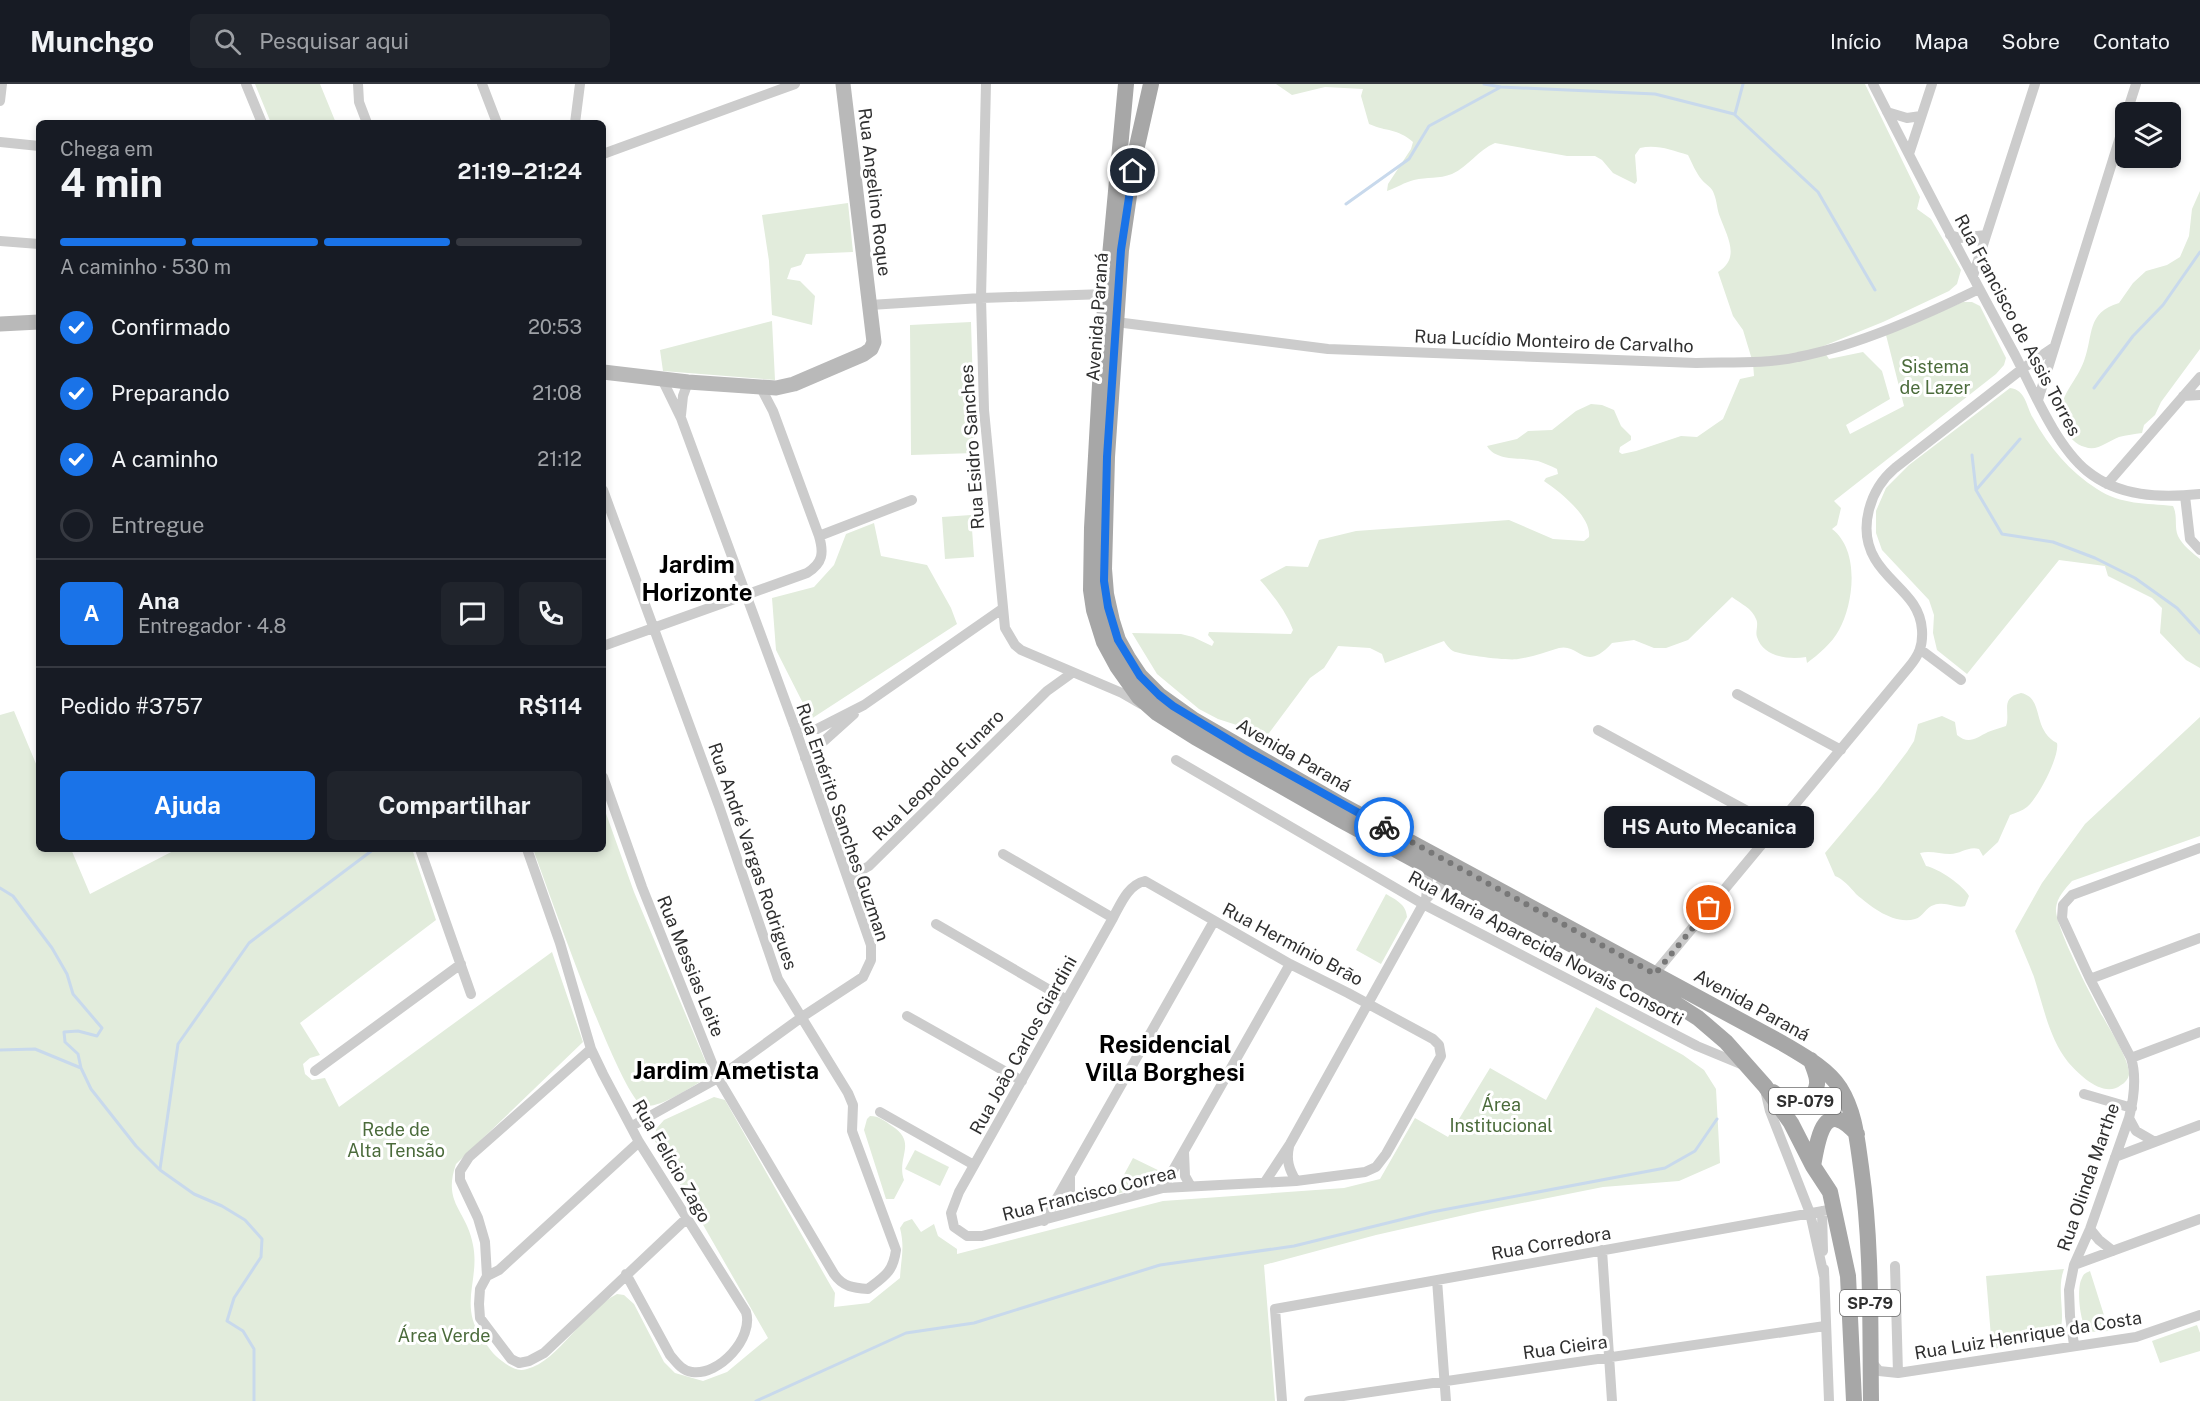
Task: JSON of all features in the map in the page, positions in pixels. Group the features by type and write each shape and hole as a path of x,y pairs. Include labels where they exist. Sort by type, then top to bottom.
{"main road":[{"name":"Avenida Paraná","path":"1126,84 1106,294 1094,467 1091,590 1099,626 1117,666 1140,697 1157,713 1266,778 1656,991 1706,1024 1765,1086 1791,1123 1813,1166 1830,1192 1828,1210 1848,1276 1854,1401"},
{"path":"1135,155 1135,127 1144,84"},
{"name":"Avenida Paraná","path":"1151,84 1135,155 1121,250 1107,457 1104,581 1108,607 1118,640 1140,676 1173,706 1338,803 1811,1060 1838,1085 1851,1108 1867,1205 1870,1398"},
{"name":"SP-079","path":"1765,1086 1788,1103 1802,1103 1814,1092 1817,1085 1817,1077 1811,1060"},
{"name":"SP-079","path":"1813,1166 1820,1132 1824,1124 1832,1120 1841,1121 1848,1124 1857,1134"}],"street":[{"path":"0,101 2,84"},
{"path":"246,84 261,120"},
{"path":"358,84 359,102 366,120"},
{"path":"482,84 496,120"},
{"path":"575,120 580,84"},
{"path":"606,153 795,84"},
{"name":"Rua Angelino Roque","path":"769,388 794,384 864,354 871,349 874,342 843,84"},
{"name":"Rua Esidro Sanches","path":"986,84 981,297 984,410 1005,628 1015,645 1044,661 1122,693 1157,713"},
{"name":"Rua Francisco de Assis Torres","path":"1873,84 2038,400 2074,459 2086,470 2119,489 2151,496 2200,494"},
{"path":"1909,154 1932,84"},
{"path":"1972,276 2035,84"},
{"path":"2130,102 2136,84"},
{"path":"1887,112 1907,118 1921,116"},
{"path":"0,142 36,146"},
{"path":"2038,400 2115,152"},
{"path":"1950,235 1960,238 1986,235"},
{"path":"0,241 36,244"},
{"name":"Rua Lucídio Monteiro de Carvalho","path":"1116,322 1328,349 1696,363 1731,362 1795,358 1832,349 1885,330 1979,289"},
{"path":"870,305 981,297 1106,294"},
{"path":"0,324 36,322"},
{"path":"1655,974 1921,650 1922,628 1918,610 1911,599 1875,560 1870,548 1867,522 1872,498 1886,476 2054,346"},
{"path":"606,372 769,388 773,411 823,550 822,558 814,569 807,573 606,645"},
{"path":"2107,484 2200,377"},
{"name":"Rua Emérito Sanches Guzman","path":"632,1126 718,1078 862,977 869,967 871,945 794,725 681,418 662,379"},
{"name":"Rua Emérito Sanches Guzman","path":"681,418 682,401 688,382"},
{"path":"2183,396 2200,395"},
{"path":"2185,496 2188,531 2190,538 2200,550"},
{"name":"Rua André Vargas Rodrigues","path":"606,497 719,806 778,979 848,1093 853,1105 852,1131 896,1250 894,1264 888,1275 868,1289 851,1287 840,1282"},
{"path":"819,536 912,500"},
{"path":"794,725 800,730 817,729 864,705 1002,609"},
{"path":"1921,650 1961,680"},
{"path":"1044,661 1052,669 1053,677 1047,691"},
{"name":"Rua Leopoldo Funaro","path":"848,878 869,866 1047,691 1072,673"},
{"path":"1737,694 1840,750"},
{"path":"805,758 864,705"},
{"path":"1598,730 1775,826"},
{"name":"Rua Maria Aparecida Novais Consorti","path":"1176,760 1425,902 1697,1046 1749,1067"},
{"name":"Rua Messias Leite","path":"606,785 642,887 718,1078 823,1258 840,1282"},
{"name":"Rua Olinda Marthe","path":"2074,1345 2070,1316 2070,1290 2074,1265 2090,1229 2130,1113 2134,1070 2131,1058 2090,979 2062,918 2063,904 2072,895 2200,848"},
{"path":"421,852 471,994"},
{"name":"Rua Felício Zago","path":"528,852 560,943 591,1049 639,1142 746,1312 748,1327 737,1349 721,1363 702,1372 690,1372 679,1366 670,1355 626,1274"},
{"path":"1003,854 1113,918"},
{"path":"1420,862 1428,879 1425,902"},
{"name":"Rua Hermínio Brão","path":"1137,883 1145,881 1290,964 1368,1004 1439,1045 1441,1056 1386,1154 1376,1167"},
{"path":"1265,1182 1290,1144 1425,902 1440,885 1458,882"},
{"name":"Rua João Carlos Giardini","path":"954,1227 951,1213 959,1192 1113,918 1130,890 1137,883"},
{"path":"1044,1221 1214,921"},
{"path":"936,924 1067,1000"},
{"path":"2090,979 2200,938"},
{"path":"315,1071 461,964"},
{"path":"1163,1188 1290,964"},
{"path":"908,1016 1022,1082"},
{"path":"2131,1058 2200,1032"},
{"path":"591,1049 464,1164 460,1180 483,1234 487,1276 480,1289 478,1304 480,1318 511,1359 519,1363 529,1361 544,1353 686,1219"},
{"name":"Avenida Paraná","path":"1765,1086 1770,1111 1810,1213 1824,1276"},
{"path":"2084,1094 2130,1113 2136,1131 2155,1142"},
{"path":"880,1112 974,1165"},
{"path":"2115,1157 2200,1125"},
{"path":"487,1276 499,1270 639,1142"},
{"path":"1290,1144 1287,1156 1289,1169 1296,1180"},
{"path":"1184,1152 1185,1176 1190,1185"},
{"name":"Rua Francisco Correa","path":"954,1227 967,1236 982,1236 1163,1188 1296,1180 1365,1172 1376,1167"},
{"path":"1071,1173 1069,1181 1076,1211"},
{"name":"Avenida Paraná","path":"1828,1210 1824,1276 1829,1401"},
{"name":"Rua Corredora","path":"1282,1401 1275,1309 1828,1210"},
{"path":"2074,1265 2200,1219"},
{"path":"2090,1229 2113,1251"},
{"path":"1602,1250 1612,1401"},
{"path":"1894,1266 1896,1373"},
{"path":"1437,1280 1446,1401"},
{"name":"Rua Luiz Henrique da Costa","path":"1870,1398 1882,1379 1896,1373 2136,1337 2200,1315"},
{"name":"Rua Cieira","path":"1309,1401 1826,1326"},
{"name":"Rua Luiz Henrique da Costa","path":"1870,1360 1880,1371 1896,1373"}],"green space":[{"path":"255,84 320,84 335,120 270,120"},
{"name":"Sistema de Lazer","path":"1276,84 1865,84 1920,197 1917,209 1931,219 1961,270 1957,284 1949,291 1883,322 1821,347 1829,359 1863,352 1882,371 1890,399 1846,425 1850,434 1904,406 1886,335 1963,302 1972,302 1980,306 2006,358 2004,365 1996,374 1834,501 1841,508 1837,525 1832,529 1841,538 1847,550 1852,577 1851,592 1844,619 1839,630 1825,648 1807,663 1806,657 1792,658 1771,653 1760,644 1754,615 1732,597 1688,640 1666,648 1654,648 1634,640 1612,643 1595,656 1588,657 1572,649 1559,648 1534,656 1505,659 1458,653 1450,649 1444,641 1385,663 1382,654 1370,648 1338,646 1324,668 1310,678 1266,737 1218,719 1199,709 1157,674 1132,633 1181,634 1212,646 1214,642 1208,635 1209,632 1291,634 1293,630 1287,616 1260,580 1286,566 1308,567 1319,540 1356,531 1509,520 1553,539 1584,541 1589,537 1589,529 1580,513 1566,498 1544,481 1558,474 1557,469 1538,461 1503,457 1491,451 1487,446 1517,439 1528,431 1552,430 1576,411 1591,404 1602,405 1614,410 1621,426 1631,436 1631,440 1620,447 1619,452 1622,454 1681,436 1697,437 1723,419 1740,379 1754,376 1753,363 1743,330 1733,316 1718,272 1729,260 1731,253 1729,239 1713,192 1700,177 1688,155 1658,147 1640,148 1635,155 1637,181 1635,184 1613,173 1602,160 1595,156 1567,156 1495,143 1452,174 1414,180 1387,191 1388,184 1411,149 1413,142 1397,132 1369,124 1361,96 1363,89 1325,87 1292,95"},
{"path":"2200,191 2200,349 2161,402 2155,415 2144,425 2142,433 2119,437 2094,448 2082,446 2073,440 2065,429 2061,410 2066,394 2084,361 2096,319 2108,307 2119,303 2133,283 2146,271 2167,265 2180,257 2189,236 2192,209"},
{"path":"848,203 853,252 806,254 801,265 791,268 787,279 800,281 815,296 812,325 772,315 769,261 762,215"},
{"path":"772,321 775,380 663,371 660,350"},
{"path":"971,322 975,453 911,455 910,325"},
{"path":"2010,388 2015,389 2025,399 2033,418 2053,449 2087,482 2106,494 2124,501 2173,506 2178,536 2185,546 2200,559 2200,668 2186,660 2160,633 2162,608 2152,598 2108,576 2105,566 2059,560 1967,674 1937,650 1933,633 1934,615 1929,600 1882,550 1876,533 1876,511 1886,488 1909,465"},
{"path":"971,515 974,557 945,559 942,517"},
{"path":"874,523 881,556 927,565 951,608 957,624 811,719 776,650 772,598 814,587 834,565 846,534"},
{"path":"2021,693 2033,701 2044,730 2057,743 2052,767 2037,795 2027,807 2010,815 1998,842 1983,856 1979,849 1975,848 1950,854 1920,853 1926,866 1944,874 1966,892 1969,896 1965,906 1939,904 1931,906 1915,919 1899,919 1883,914 1835,876 1825,853 1907,752 1914,741 1918,724 1942,716 1955,722 1957,735 1965,740 1973,740 2006,726 2008,702 2014,695"},
{"path":"14,711 36,764 36,852 72,852 90,894 171,852 413,852 436,920 300,1023 320,1055 310,1058 303,1064 305,1074 312,1080 325,1078 339,1107 552,952 583,1042 456,1164 452,1178 454,1198 473,1245 471,1313 475,1325 496,1356 517,1369 527,1369 550,1356 594,1311 617,1294 624,1295 634,1304 664,1362 675,1373 703,1381 727,1372 768,1338 655,1141 656,1129 664,1120 714,1097 725,1100 835,1293 834,1307 869,1303 900,1278 902,1247 900,1228 904,1222 912,1219 921,1232 934,1224 938,1236 957,1249 957,1254 1163,1201 1344,1188 1380,1179 1415,1118 1448,1137 1490,1068 1546,1100 1596,1007 1683,1055 1704,1070 1716,1089 1720,1163 1679,1181 1603,1187 1482,1211 1376,1235 1264,1265 1275,1401 0,1401 0,715"},
{"path":"2200,717 2200,836 2072,881 2062,893 2056,908 2067,945 2126,1061 2129,1076 2126,1081 2114,1089 2107,1089 2085,1079 2061,1053 2047,1021 2034,977 2015,931 2042,883 2085,824"},
{"path":"606,813 634,892 707,1065 706,1075 700,1082 655,1105 642,1105 632,1093 618,1066 567,943 534,852 606,852"},
{"path":"1386,894 1403,906 1407,917 1381,964 1356,950"},
{"path":"870,1116 884,1121 900,1132 904,1138 902,1172 904,1180 894,1199 886,1199 864,1130"},
{"path":"915,1150 949,1167 940,1186 905,1169"},
{"path":"1133,1158 1164,1173 1160,1182 1113,1195"},
{"path":"2064,1269 2061,1285 2062,1324 2057,1335 2050,1340 1992,1349 1986,1276"},
{"path":"2090,1271 2109,1331 2088,1332 2083,1322 2079,1297 2080,1283 2085,1273"},
{"path":"2197,1325 2200,1333 2200,1351 2160,1363 2152,1341"}],"waterway":[{"path":"1484,84 1501,87 1655,94 1734,114 1818,192 1875,290"},
{"path":"1735,114 1743,84"},
{"path":"1346,204 1409,159 1429,126 1499,88"},
{"path":"2094,388 2133,336 2163,305 2200,252"},
{"path":"1976,490 2020,439"},
{"path":"1972,455 1976,490 2002,534 2053,542 2095,558 2135,578 2177,608 2200,633"},
{"path":"160,1169 178,1044 249,943 370,852"},
{"path":"0,888 13,896 52,948 67,974 73,994 102,1028 97,1036 78,1031 64,1032 65,1042 78,1054 81,1068 91,1089 136,1146 160,1170 194,1194 222,1206 245,1220 262,1239 261,1257 234,1298 227,1321 243,1331 254,1349 254,1401"},
{"path":"0,1050 35,1049 81,1068"},
{"path":"756,1401 906,1333 974,1323 1160,1265 1294,1246 1432,1212 1665,1168 1695,1151 1717,1119"}],"way so far":[{"path":"1384,827 1655,974 1709,908"}],"place":[{"name":"HS Auto Mecanica","path":"1709,908"}],"district":[{"name":"Jardim Horizonte","path":"697,578"},
{"name":"Residencial Villa Borghesi","path":"1165,1058"},
{"name":"Jardim Ametista","path":"726,1070"}],"route":[{"path":"1133,171 1121,250 1109,408 1104,548 1104,581 1108,607 1118,640 1140,676 1173,706 1249,752 1384,827"}],"park label":[{"name":"Área Institucional","path":"1501,1114"},
{"name":"Rede de Alta Tensão","path":"396,1139"},
{"name":"Área Verde","path":"444,1335"}]}
